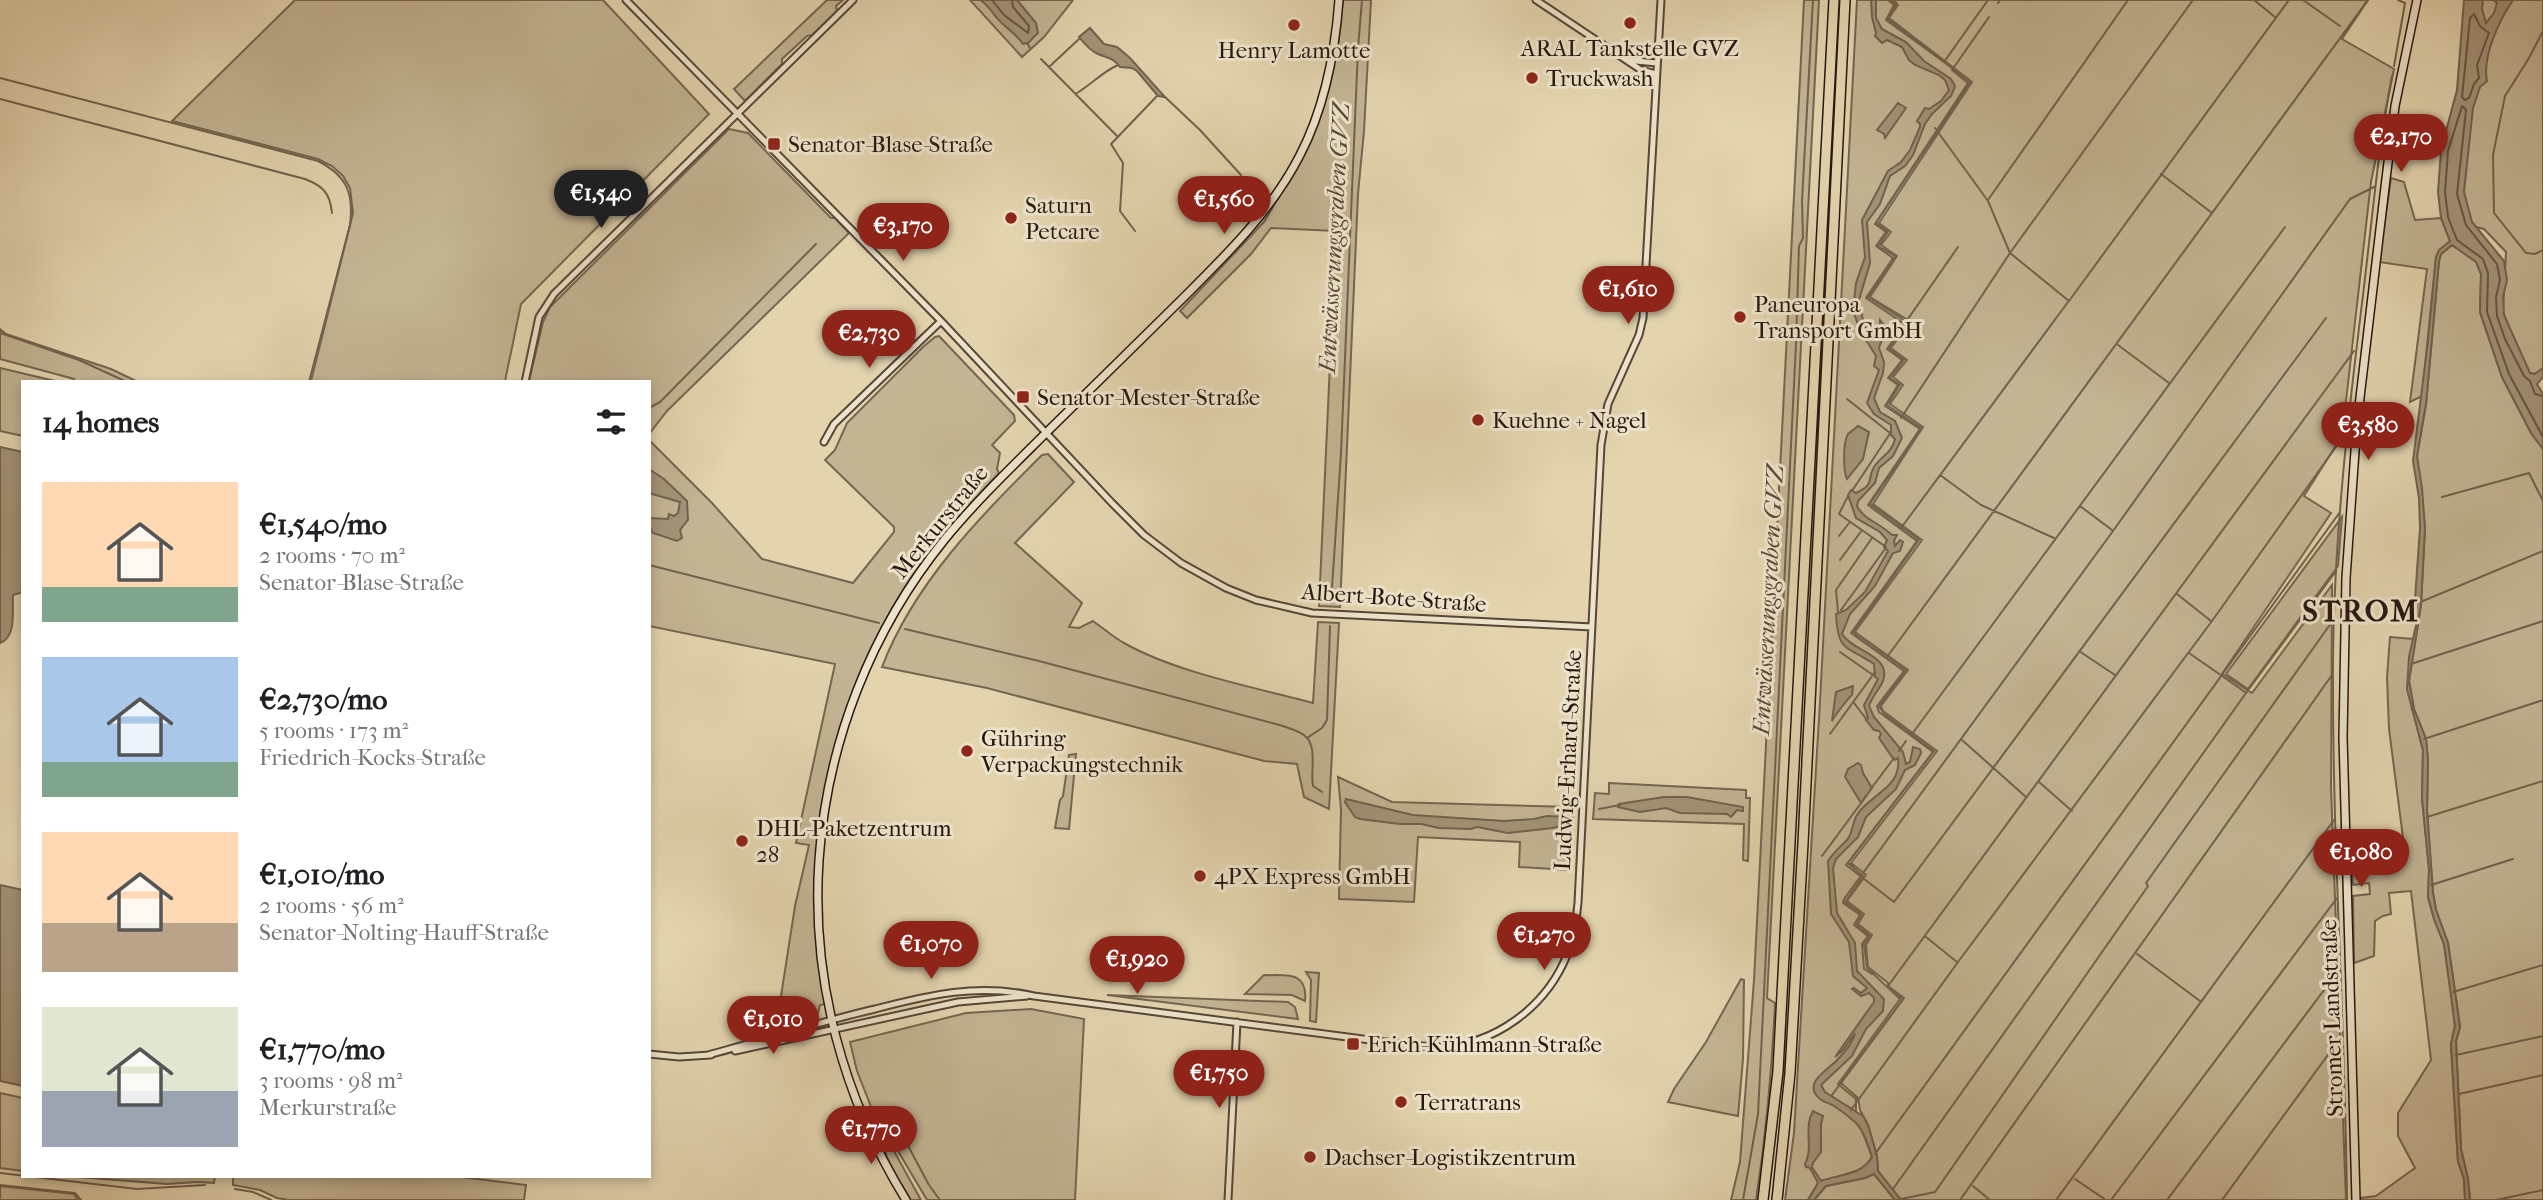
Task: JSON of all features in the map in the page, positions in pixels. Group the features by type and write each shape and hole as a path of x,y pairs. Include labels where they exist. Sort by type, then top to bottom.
{"highway":[{"path":"1763,1200 1778,1072 1834,0"},
{"path":"1777,1200 1788,1097 1800,910 1845,0"}],"street":[{"path":"626,0 941,321 1046,433"},
{"path":"525,380 539,317 554,294 853,0"},
{"name":"Merkurstraße","path":"906,1200 881,1157 863,1117 834,1030 823,976 819,929 820,851 833,765 855,694 883,633 926,565 967,513 1233,248 1281,188 1300,155 1321,102 1335,41 1339,0"},
{"path":"1536,0 1546,3 1641,70 1656,74"},
{"name":"Ludwig-Erhard-Straße","path":"708,1055 831,1019 958,990 995,989 1440,1047 1470,1042 1505,1027 1542,997 1564,961 1574,931 1578,903 1603,422 1608,404 1639,335 1643,318 1661,0"},
{"name":"Stromer Landstraße","path":"2356,1200 2343,737 2346,578 2357,423 2388,160 2395,106 2417,0"},
{"path":"1614,51 1636,61 1657,63"},
{"path":"824,442 834,424 890,367 941,321"},
{"name":"Albert-Bote-Straße","path":"1046,433 1161,550 1204,577 1258,600 1304,611 1343,615 1592,628"},
{"name":"Ludwig-Erhard-Straße","path":"708,1055 958,1002 1034,996"},
{"path":"1228,1200 1237,1022"},
{"path":"651,1054 684,1061 708,1055"}],"shaded area":[{"path":"295,0 603,0 709,114 521,304 505,380 311,380 353,213 350,188 343,176 332,166 318,159 172,121"},
{"path":"827,0 843,0 836,6 837,11 782,59 782,64 745,101 734,89"},
{"path":"970,0 1073,0 1044,37 1022,57"},
{"path":"1343,0 1371,0 1358,194 1340,607 1319,606 1336,231 1271,228 1251,254 1187,318 1180,311 1264,222 1306,151 1326,97 1338,45"},
{"path":"1804,0 1819,0 1767,998 1775,1003 1774,1028 1766,1127 1756,1200 1731,1200 1740,1162 1754,980"},
{"path":"1857,0 1891,0 1896,5 1888,19 1970,82 1876,223 1888,232 1878,246 1895,256 1868,297 1905,321 1906,324 1889,349 1904,360 1890,378 1900,385 1887,405 1921,428 1870,504 1919,540 1853,632 1906,670 1879,706 1885,715 1934,751 1848,863 1863,876 1845,902 1862,915 1856,925 1870,936 1864,944 1867,968 1900,999 1838,1084 1856,1099 1856,1120 1872,1157 1865,1168 1818,1183 1808,1200 1785,1200 1794,1133 1820,702"},
{"path":"1894,0 2368,0 2342,39 2394,69 2371,182 2342,436 2304,496 2331,513 2222,674 2252,693 2332,585 2331,788 2346,1200 1901,1200 1878,1171 1877,1156 1858,1098 1841,1083 1903,999 1868,967 1866,945 1872,935 1858,924 1864,914 1847,901 1866,875 1851,863 1937,751 1883,711 1881,706 1908,670 1855,632 1922,540 1873,504 1923,427 1890,404 1903,385 1893,377 1907,360 1891,348 1908,325 1906,319 1870,297 1897,256 1881,245 1891,232 1879,223 1972,82 1889,18 1898,5"},
{"path":"2473,0 2543,0 2543,368 2535,374 2525,372 2503,311 2506,252 2484,229 2448,220"},
{"path":"729,129 748,133 849,233 667,411 651,431 651,380 529,380 543,322 550,307"},
{"path":"2391,178 2404,182 2415,220 2441,218 2450,241 2436,257 2422,396 2410,402 2427,269 2379,262"},
{"path":"2452,245 2476,261 2481,274 2480,312 2502,377 2531,433 2543,449 2543,1200 2470,1200 2461,1149 2456,1041 2460,1027 2448,943 2433,893 2427,810 2426,739 2414,709 2409,681 2421,605 2425,528 2417,456 2426,404 2439,261 2441,254"},
{"path":"0,329 6,334 111,369 134,380 74,380 0,359"},
{"path":"939,336 1014,415 1015,421 992,445 1000,453 997,469 999,473 949,528 905,587 878,635 856,684 839,735 826,788 819,841 816,896 818,950 825,1004 820,1005 818,1013 777,1022 795,906 809,845 796,843 835,664 651,626 651,442 712,503 762,559 853,583 894,532 894,527 825,460 835,450 847,423"},
{"path":"0,368 51,380 21,380 21,436 0,431"},
{"path":"1048,454 1074,482 1015,543 1082,603 1069,627 1079,628 1093,621 1124,643 1168,663 1313,703 1318,622 1339,623 1329,809 1304,797 1297,764 1264,761 987,688 882,667 896,636 930,579 973,527 1019,478 1042,455"},
{"path":"2342,517 2338,566 2248,689 2226,674"},
{"path":"2390,637 2413,639 2407,689 2423,750 2422,798 2429,869 2428,897 2444,944 2453,1005 2455,1026 2451,1044 2456,1132 2465,1200 2361,1200 2376,1196 2415,1168 2398,1136 2398,1113 2431,1060 2411,891 2389,893 2391,914 2375,921 2374,956 2354,963 2353,896 2370,894 2369,883 2353,885 2350,839 2384,847 2386,857 2405,853 2389,729 2387,677"},
{"path":"1076,754 1069,829 1055,828 1069,755"},
{"path":"1338,777 1392,802 1573,807 1570,870 1519,867 1520,842 1418,837 1414,902 1339,899 1341,809"},
{"path":"1609,783 1746,790 1746,798 1750,798 1748,861 1743,860 1744,824 1593,819 1595,793 1609,794"},
{"path":"1306,972 1319,973 1316,1022 1310,1021 1311,980"},
{"path":"1264,975 1287,975 1299,979 1305,991 1305,1001 1292,995 1245,994"},
{"path":"1741,979 1744,980 1743,1059 1738,1116 1668,1102 1706,1042"},
{"path":"1107,995 1288,1002 1295,1007 1298,1019"},
{"path":"1031,1009 1084,1019 1075,1200 927,1200 889,1136 879,1127 857,1071 850,1042 966,1013"},
{"path":"0,1093 21,1098 21,1171 0,1168"},
{"path":"875,1129 889,1142 921,1200 910,1200"},
{"path":"1874,1174 1895,1200 1814,1200 1826,1186"},
{"path":"91,1178 215,1178 214,1183 167,1184"},
{"path":"233,1178 469,1178 526,1185 524,1200 288,1200 260,1190 233,1185"},
{"path":"0,1186 74,1194 78,1200 0,1200"}],"water":[{"path":"980,0 1017,0 1036,23 1038,33 1028,43 1023,44"},
{"path":"1871,0 1876,0 1876,18 1882,29 1906,42 1924,61 1951,79 1955,86 1951,96 1925,124 1913,155 1905,166 1890,176 1880,204 1867,222 1870,263 1859,300 1864,325 1874,340 1879,338 1880,320 1886,328 1879,348 1884,362 1883,373 1874,398 1880,412 1895,421 1902,438 1893,456 1879,468 1875,483 1858,501 1857,506 1868,518 1892,535 1897,535 1895,546 1900,540 1903,542 1900,551 1893,553 1875,586 1850,614 1842,634 1882,665 1883,681 1869,706 1874,717 1903,752 1906,764 1910,762 1913,747 1920,749 1921,753 1915,765 1905,770 1896,789 1866,817 1858,837 1836,859 1833,868 1837,913 1855,943 1857,971 1884,999 1883,1011 1866,1029 1852,1056 1821,1085 1825,1092 1863,1116 1877,1156 1878,1171 1901,1200 1895,1200 1874,1174 1826,1186 1814,1200 1808,1200 1818,1183 1805,1164 1813,1111 1823,1116 1821,1152 1812,1167 1821,1181 1856,1171 1872,1157 1866,1139 1855,1122 1834,1106 1822,1101 1814,1087 1819,1077 1848,1047 1855,1033 1835,1057 1874,1002 1869,993 1861,996 1852,989 1861,993 1867,988 1853,976 1849,942 1831,914 1828,861 1849,837 1857,815 1890,784 1898,768 1898,758 1895,760 1892,757 1879,738 1879,731 1874,730 1866,720 1868,718 1864,705 1878,679 1875,677 1874,664 1845,646 1839,636 1836,614 1846,610 1865,592 1888,551 1884,547 1887,540 1880,532 1856,518 1848,495 1851,490 1856,493 1866,487 1874,467 1891,448 1895,439 1891,435 1891,425 1874,414 1867,403 1879,370 1874,366 1876,356 1861,332 1853,311 1856,283 1865,257 1862,220 1888,171 1901,162 1910,150 1920,127 1917,121 1925,108 1929,109 1941,101 1949,90 1945,80 1939,75 1909,60 1902,47 1887,40 1882,43 1875,36"},
{"path":"2464,0 2483,0 2482,9 2486,23 2494,13 2497,3 2493,0 2513,0 2493,39 2487,61 2487,81 2480,87 2473,108 2464,192 2472,222 2504,261 2507,280 2503,297 2504,315 2530,373 2535,374 2543,368 2543,377 2537,384 2543,394 2543,449 2531,433 2502,377 2480,312 2481,274 2476,262 2452,245 2441,254 2439,261 2426,404 2417,456 2425,528 2421,605 2409,681 2414,709 2426,739 2427,810 2433,893 2448,943 2460,1027 2456,1041 2461,1149 2470,1200 2465,1200 2464,1179 2458,1161 2451,1044 2455,1026 2444,944 2428,897 2429,870 2422,798 2423,750 2407,689 2409,657 2416,625 2420,528 2419,498 2413,461 2436,257 2439,250 2450,241 2441,218 2438,192 2441,150 2457,90"},
{"path":"1090,28 1104,44 1117,47 1130,58 1165,97 1158,96 1137,71 1120,67 1112,59 1089,48 1079,37"},
{"path":"1898,103 1906,108 1885,138 1884,134 1877,130"},
{"path":"1858,426 1869,432 1863,459 1847,479 1844,463 1845,443 1848,434"},
{"path":"0,447 21,452 21,593 13,595 11,629 9,635 0,643"},
{"path":"651,470 687,501 688,520 680,530 682,538 677,541 653,533 651,518 668,519 669,514 674,516 678,513 680,502 651,494"},
{"path":"1853,686 1852,695 1832,721 1836,692"},
{"path":"1858,763 1872,788 1861,803 1845,777 1848,769"},
{"path":"1664,797 1687,797 1743,807 1743,811 1737,810 1731,817 1727,814 1680,813 1666,808 1640,812 1618,807 1619,804"},
{"path":"1346,799 1413,815 1504,821 1547,816 1568,817 1568,820 1564,825 1553,828 1508,833 1477,827 1439,828 1360,819 1355,817 1345,802"},
{"path":"0,885 21,890 21,1086 0,1081"}],"waterway":[{"name":"Entwässerungsgraben GVZ","path":"1331,603 1341,453 1362,0"},
{"name":"Entwässerungsgraben GVZ","path":"1743,1200 1758,1114 1813,0"},
{"path":"1888,0 1894,5 1886,20 1944,62 1988,0"},
{"path":"1988,200 2128,0"},
{"path":"1901,418 2010,253 2193,0"},
{"path":"2254,0 2275,17"},
{"path":"1935,128 1988,201 2010,253 2069,301 2289,0"},
{"path":"2303,0 2340,26"},
{"path":"1887,657 2368,0"},
{"path":"2394,66 2405,3 2398,0"},
{"path":"1903,323 1866,298 1893,258 1876,246 1886,232 1875,224 1968,83 1952,70 1989,17"},
{"path":"2543,31 2505,96 2493,155 2494,213 2526,253 2535,254 2543,250"},
{"path":"1049,67 1079,39"},
{"path":"1027,43 1030,48"},
{"path":"1041,59 1118,137"},
{"path":"1077,93 1118,65"},
{"path":"2347,1200 2334,796 2334,616 2347,432 2379,157 2392,76"},
{"path":"0,78 318,161 336,173 342,179 349,195 350,225 310,380"},
{"path":"1135,231 1120,211 1123,163 1111,144 1157,96"},
{"path":"1165,97 1241,175"},
{"path":"0,99 305,179 317,184 324,191 332,213"},
{"path":"2161,174 2212,213"},
{"path":"1872,974 1864,969 1862,944 1868,936 1854,925 1860,915 1843,903 1844,899 2113,531 2350,199 2374,187"},
{"path":"1912,734 2285,227"},
{"path":"651,407 660,402 816,244"},
{"path":"1958,247 1887,349 1902,360 1888,378 1898,385 1885,406 1920,429 1868,505 1917,541 1851,633 1904,671 1877,706 1879,712 1933,752 1846,865 1894,902 2326,318"},
{"path":"1901,528 2068,302"},
{"path":"0,333 79,360 123,380"},
{"path":"2118,345 2169,383"},
{"path":"1832,1095 1904,998 1888,986 2354,351"},
{"path":"1847,399 1890,433"},
{"path":"1852,491 1891,432"},
{"path":"1851,1110 2345,438"},
{"path":"2442,497 2529,473 2543,501"},
{"path":"1940,475 1981,505 2054,538"},
{"path":"1848,496 1839,514 1886,547"},
{"path":"2080,506 2112,530"},
{"path":"1875,1154 2340,512"},
{"path":"1839,536 1849,523"},
{"path":"1840,560 1862,530"},
{"path":"1838,612 1836,590 1872,538"},
{"path":"1841,610 1885,549"},
{"path":"2418,603 2543,551"},
{"path":"651,566 879,623"},
{"path":"1893,1189 2336,571"},
{"path":"2177,594 2211,621"},
{"path":"1901,1199 1935,1192 2148,886 2146,883 2334,619"},
{"path":"2411,664 2543,621"},
{"name":"Entwässerungsgraben GVZ","path":"1307,738 1322,728 1327,720 1330,626"},
{"path":"905,629 1039,661 1295,730 1309,740 1313,786 1322,792"},
{"path":"2079,651 2115,675"},
{"path":"1840,652 1873,675"},
{"path":"2189,653 2245,692"},
{"path":"1830,734 1875,672"},
{"path":"1960,1200 2332,675"},
{"path":"2424,739 2543,700"},
{"path":"1854,703 1867,720"},
{"path":"1962,740 2026,797"},
{"path":"1899,751 1906,741"},
{"path":"1870,790 1894,758"},
{"path":"2427,817 2543,781"},
{"path":"2039,782 2072,811"},
{"path":"1822,856 1867,795"},
{"path":"1599,809 1620,805"},
{"path":"2056,1200 2334,820"},
{"path":"2431,885 2513,859"},
{"path":"2111,1200 2337,898"},
{"path":"1926,937 1957,962"},
{"path":"2137,954 2200,1001"},
{"path":"2453,992 2543,965"},
{"path":"2167,1200 2339,970"},
{"path":"2456,1055 2543,1036"},
{"path":"2222,1200 2341,1037"},
{"path":"2459,1094 2543,1075"},
{"name":"Entwässerungsgraben GVZ","path":"898,1127 940,1200"},
{"path":"0,1173 21,1175"},
{"path":"43,1178 137,1189 205,1185"},
{"path":"2075,1179 2106,1200"},
{"path":"0,1185 75,1193 81,1200"},
{"path":"1973,1186 1990,1200"},
{"path":"235,1189 253,1192 271,1200"},
{"path":"2496,1200 2543,1190"}],"place":[{"name":"ARAL Tankstelle GVZ","path":"1630,23"},
{"name":"Henry Lamotte","path":"1294,25"},
{"name":"Truckwash","path":"1532,78"},
{"name":"Senator-Blase-Straße","path":"774,144"},
{"name":"Saturn Petcare","path":"1011,218"},
{"name":"Paneuropa Transport GmbH","path":"1740,317"},
{"name":"Senator-Mester-Straße","path":"1023,397"},
{"name":"Kuehne + Nagel","path":"1478,420"},
{"name":"Gühring Verpackungstechnik","path":"967,751"},
{"name":"DHL-Paketzentrum 28","path":"742,841"},
{"name":"4PX Express GmbH","path":"1200,876"},
{"name":"Erich-Kühlmann-Straße","path":"1353,1044"},
{"name":"Terratrans","path":"1401,1102"},
{"name":"Dachser-Logistikzentrum","path":"1310,1157"}],"district":[{"name":"STROM","path":"2361,611"}]}
